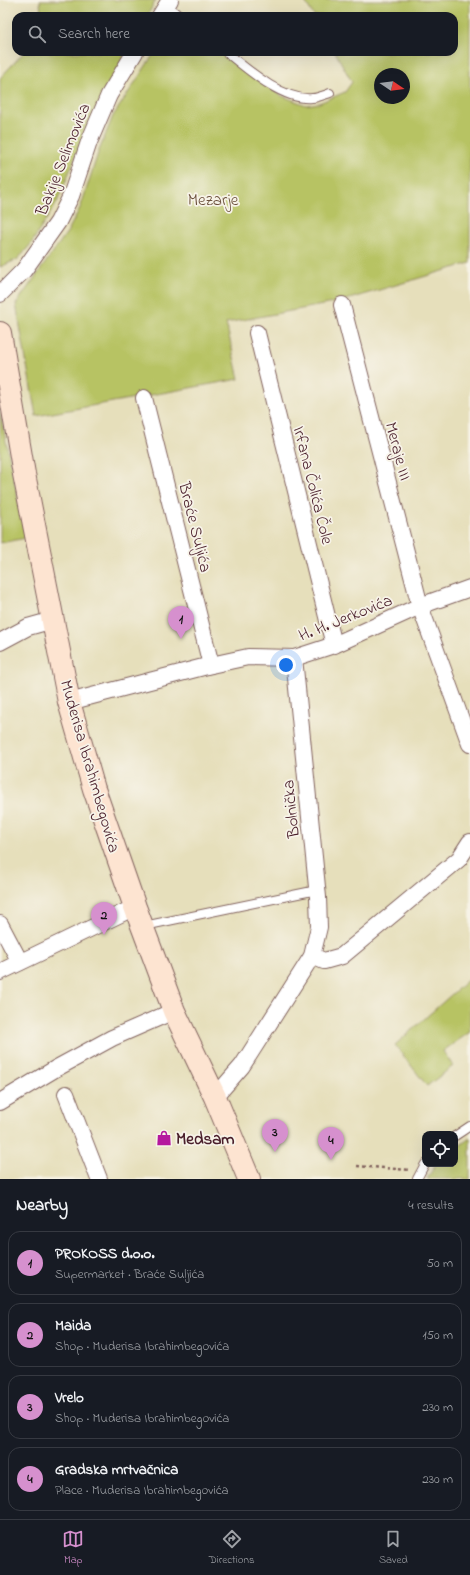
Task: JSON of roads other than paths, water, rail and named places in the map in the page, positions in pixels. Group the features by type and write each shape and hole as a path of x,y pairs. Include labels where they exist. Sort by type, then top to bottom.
{"main road":[{"name":"Muderisa Ibrahimbegovića","path":"0,333 24,474 69,702 94,790 174,1011 215,1098 249,1179"}],"street":[{"name":"Bakije Selimovića","path":"0,294 24,270 58,222 71,196 89,142 108,95 132,56"},
{"name":"Meraje III","path":"342,305 420,606 470,744"},
{"name":"Irfana Čolića Čole","path":"257,333 334,645"},
{"name":"Braće Suljića","path":"144,398 211,665"},
{"name":"H. H. Jerkovića","path":"69,702 211,665 248,657 294,658 334,645 420,606 470,588"},
{"path":"0,642 28,627 53,620"},
{"name":"Bolnička","path":"215,1098 242,1066 312,956 319,927 317,890 294,658"},
{"path":"312,956 324,961 342,956 459,859 470,842"},
{"path":"0,972 20,962 139,917"},
{"path":"0,924 20,962"},
{"path":"0,1102 55,1069 112,1038 174,1011"},
{"path":"66,1094 99,1179"}],"lane":[{"path":"231,56 268,83 297,98 312,98 330,93"},
{"path":"139,917 317,890"},
{"path":"458,1134 470,1126"}],"place":[{"name":"PROKOSS d.o.o.","path":"181,639"},
{"name":"Maida","path":"104,935"},
{"name":"Medsam","path":"164,1138"},
{"name":"Vrelo","path":"275,1152"},
{"name":"Gradska mrtvačnica","path":"331,1160"}],"park label":[{"name":"Mezarje","path":"213,199"}]}
